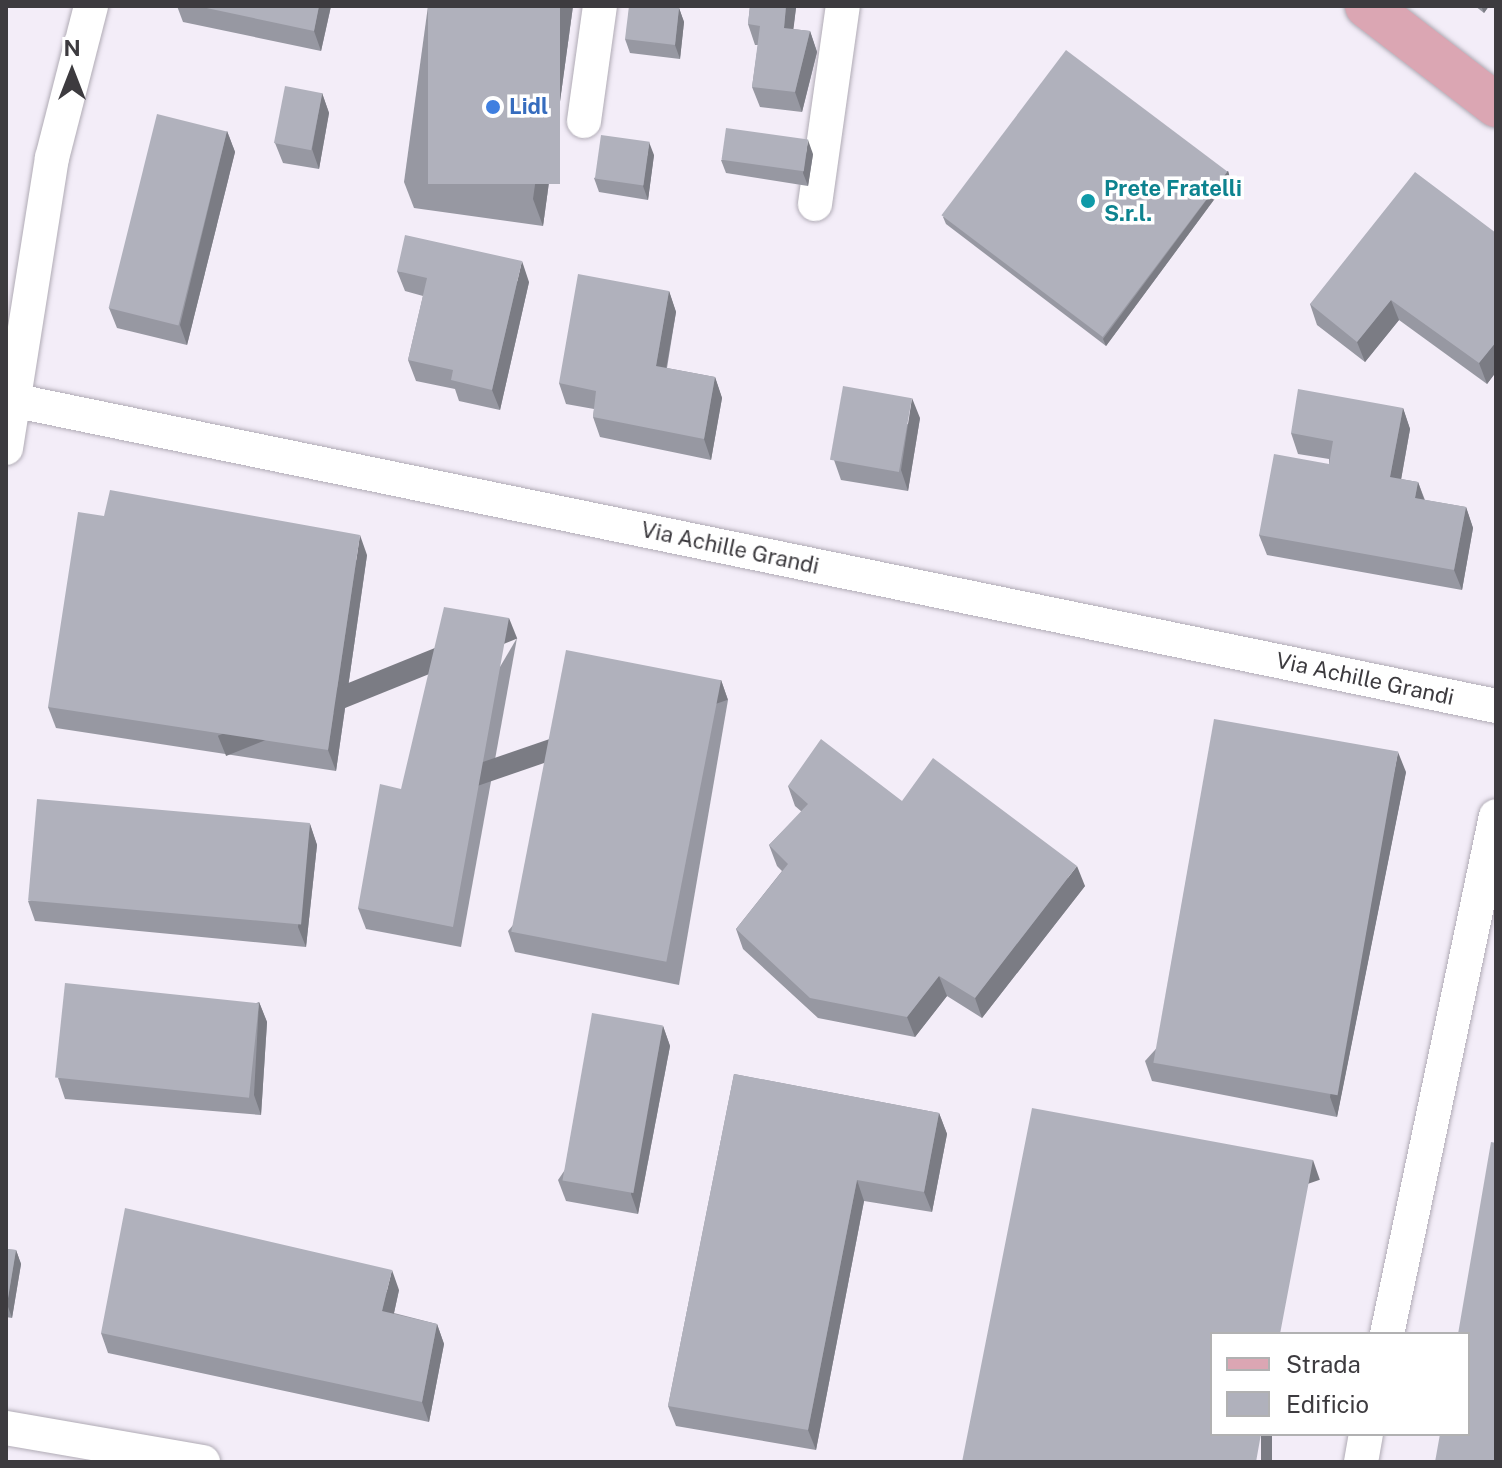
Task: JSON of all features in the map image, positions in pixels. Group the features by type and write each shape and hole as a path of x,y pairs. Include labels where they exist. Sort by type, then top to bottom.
{"main road":[{"path":"1367,6 1496,105"}],"street":[{"path":"6,448 52,158 91,6"},
{"path":"584,121 600,6"},
{"path":"815,204 843,6"},
{"name":"Via Achille Grandi","path":"12,400 1496,706"},
{"path":"1387,1332 1496,816"},
{"path":"6,1428 203,1462"},
{"path":"1361,1462 1366,1436"}],"building":[{"path":"197,6 319,6 314,31"},
{"name":"Lidl","path":"428,6 560,6 560,184 428,184"},
{"path":"629,6 679,8 675,45 625,39"},
{"path":"750,6 786,6 784,28 810,31 795,92 752,87 760,26 748,24"},
{"name":"Prete Fratelli S.r.l.","path":"1066,50 1227,172 1103,337 941,215"},
{"path":"285,86 322,93 311,150 274,143"},
{"path":"157,114 227,131 178,325 109,308"},
{"path":"726,128 808,140 804,171 722,160"},
{"path":"601,135 650,142 643,185 595,179"},
{"path":"1415,172 1496,233 1496,342 1479,363 1391,300 1357,342 1310,304"},
{"path":"405,235 522,261 492,390 451,380 453,370 408,360 427,278 397,271"},
{"path":"578,274 669,291 656,366 715,377 704,439 593,417 596,391 559,383"},
{"path":"843,386 912,398 899,472 830,460"},
{"path":"1298,389 1403,408 1390,477 1418,482 1415,498 1466,507 1454,570 1259,535 1274,454 1329,464 1333,441 1291,433"},
{"path":"110,490 360,535 328,750 48,707 78,512 104,516"},
{"path":"444,607 509,618 453,927 358,908 380,784 401,789"},
{"path":"566,650 721,680 666,962 511,932"},
{"path":"1214,719 1398,751 1338,1095 1153,1063"},
{"path":"821,739 902,801 933,758 1077,866 975,998 939,976 907,1017 810,998 736,929 788,864 769,845 808,804 788,786"},
{"path":"37,799 310,823 301,924 28,901"},
{"path":"65,983 259,1003 249,1098 55,1077"},
{"path":"592,1013 663,1026 633,1193 562,1180"},
{"path":"734,1074 939,1113 924,1192 857,1180 808,1430 668,1406"},
{"path":"1032,1108 1313,1160 1280,1332 1210,1332 1210,1436 1261,1436 1256,1462 962,1462"},
{"path":"1491,1142 1496,1143 1496,1462 1435,1462 1440,1436 1470,1436 1470,1332 1458,1332"},
{"path":"125,1208 392,1270 382,1311 437,1324 422,1402 101,1333"},
{"path":"6,1249 16,1250 7,1304 6,1304"}],"place":[{"name":"Lidl","path":"493,107"},
{"name":"Prete Fratelli S.r.l.","path":"1088,201"}]}
